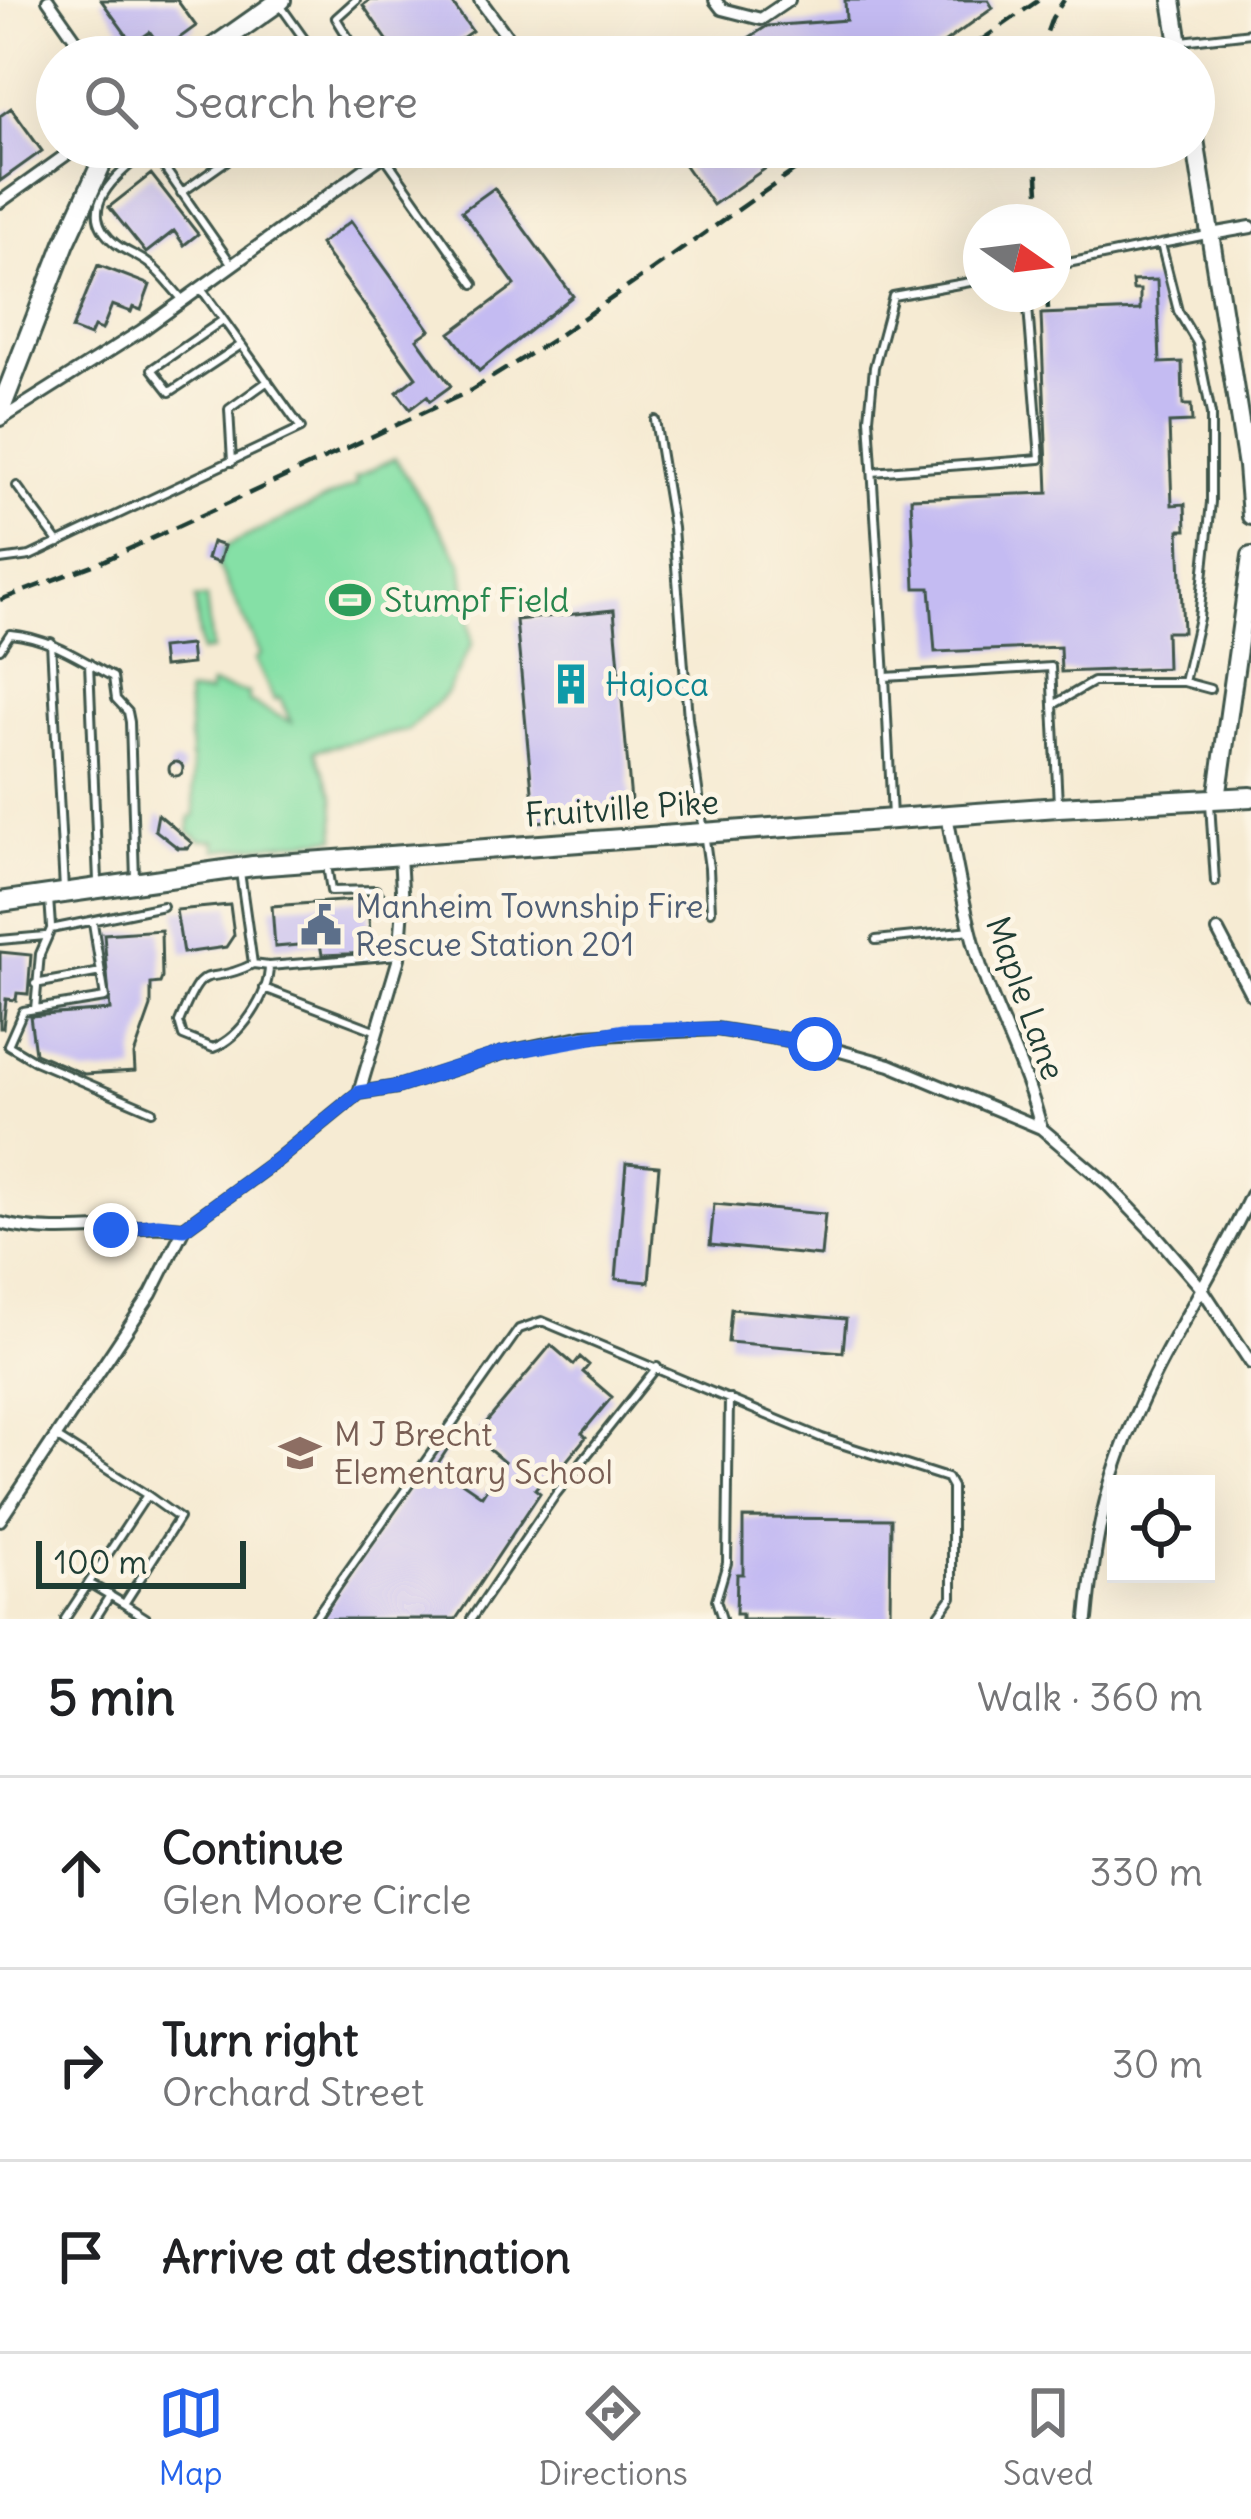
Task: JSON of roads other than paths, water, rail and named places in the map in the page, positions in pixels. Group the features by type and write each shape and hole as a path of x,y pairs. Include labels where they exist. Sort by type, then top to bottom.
{"main road":[{"path":"1172,0 1178,36"},
{"path":"230,36 279,1"},
{"path":"0,411 99,168"},
{"path":"1200,168 1243,390 1251,516"},
{"path":"1214,799 1251,556"},
{"name":"Fruitville Pike","path":"0,902 240,868 1058,806 1251,797"}],"street":[{"path":"48,0 73,36"},
{"path":"480,0 505,36"},
{"path":"716,0 722,9 761,19 789,0"},
{"path":"0,202 48,168"},
{"path":"0,420 184,301 358,168"},
{"path":"1211,234 1251,227"},
{"name":"Maple Lane","path":"947,815 971,930 987,982 1031,1086 1042,1128"},
{"path":"359,1093 399,955 400,855"},
{"path":"1218,931 1251,994"},
{"path":"0,1520 151,1294 184,1228 359,1093 397,1087 502,1053 625,1031 716,1029 855,1054 1042,1128 1107,1184 1202,1290 1251,1363"},
{"path":"1087,1619 1097,1541 1118,1458 1251,1195"},
{"path":"0,1223 61,1233 158,1225 184,1228"}],"lane":[{"path":"347,36 336,18 356,0"},
{"path":"279,1 303,36"},
{"path":"1215,41 1251,33"},
{"path":"127,168 105,188 97,215 101,228 115,244 148,262 184,301"},
{"path":"165,168 233,266"},
{"path":"181,193 216,168"},
{"path":"392,168 473,284"},
{"path":"1071,262 1211,234"},
{"path":"1161,244 1178,310 1197,343 1211,414 1211,502 1204,572 1184,682"},
{"path":"892,819 869,418 874,367 893,296 963,283"},
{"path":"0,560 29,556 59,543 302,428 201,289"},
{"path":"872,472 1040,459 1028,312"},
{"path":"223,320 152,369 170,392 242,345"},
{"path":"232,463 229,409 268,381"},
{"path":"655,420 673,528 688,718 711,910"},
{"path":"17,485 59,543"},
{"path":"0,650 4,635 28,636 51,642 113,677 116,699 128,712 133,821 116,885"},
{"path":"35,1009 35,984 56,894 51,642"},
{"path":"88,663 96,835 116,885 118,912"},
{"path":"885,676 1051,667 1058,806"},
{"path":"1053,705 1093,682 1184,682 1210,689"},
{"path":"1214,799 1215,882"},
{"path":"326,861 331,891 376,890 389,909 403,913"},
{"path":"240,868 253,964"},
{"path":"0,940 163,906"},
{"path":"93,923 105,998 23,1011 8,1045 34,1061 152,1111"},
{"path":"876,940 971,930"},
{"path":"269,966 264,988 228,1043 213,1048 184,1036 179,1022 195,983 207,974 253,964 399,955"},
{"path":"35,984 100,972"},
{"path":"264,988 377,1031"},
{"path":"314,1619 519,1330 548,1321 822,1438 951,1482 952,1597 936,1619"},
{"path":"471,1619 556,1494 657,1367"},
{"path":"722,1619 716,1600 727,1563 729,1398"},
{"path":"56,1437 178,1518 124,1604"},
{"path":"65,1619 147,1495"},
{"path":"89,1582 146,1618"},
{"path":"95,1619 110,1595"}],"railway":[{"path":"987,36 1039,0"},
{"path":"1046,36 1064,0"},
{"path":"0,600 101,562 470,391 552,340 798,168"},
{"path":"1037,168 1040,204"}],"place":[{"name":"Stumpf Field","path":"350,600"},
{"name":"Hajoca","path":"571,684"},
{"name":"Manheim Township Fire Rescue Station 201","path":"321,925"},
{"name":"M J Brecht Elementary School","path":"300,1453"}]}
